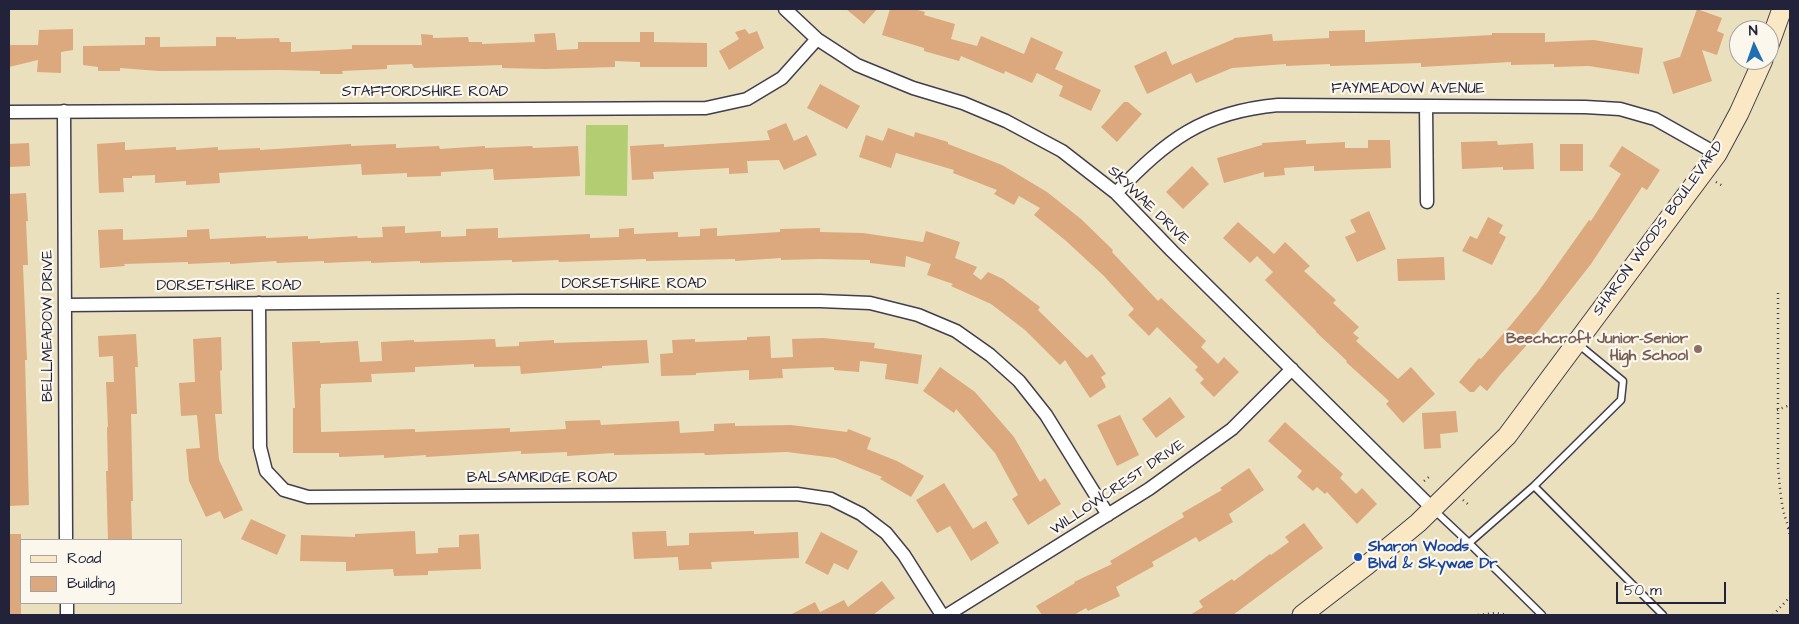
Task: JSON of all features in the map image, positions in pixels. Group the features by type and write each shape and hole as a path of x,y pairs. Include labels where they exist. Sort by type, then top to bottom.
{"street":[{"name":"SKYWAE DRIVE","path":"785,9 817,39 856,65 913,88 964,103 1006,121 1062,151 1116,193 1172,251 1433,509"},
{"name":"STAFFORDSHIRE ROAD","path":"9,112 706,108 747,99 782,78 817,39"},
{"name":"SHARON WOODS BOULEVARD","path":"1302,615 1367,565 1433,509 1507,436 1717,154 1759,70"},
{"name":"FAYMEADOW AVENUE","path":"1116,193 1142,166 1172,141 1204,122 1238,111 1278,105 1585,107 1620,109 1655,119 1717,154"},
{"path":"1426,106 1427,202"},
{"name":"BELLMEADOW DRIVE","path":"64,111 66,539"},
{"name":"DORSETSHIRE ROAD","path":"66,305 820,301 870,303 918,314 956,331 990,355 1019,381 1046,415 1108,514"},
{"name":"BALSAMRIDGE ROAD","path":"259,304 260,447 266,471 284,490 308,497 797,494 831,499 861,514 886,533 904,555 942,615"},
{"name":"WILLOWCREST DRIVE","path":"947,615 1149,489 1232,429 1292,369"}],"lane":[{"path":"1469,543 1534,486 1621,400 1623,381 1576,343"},
{"path":"1534,486 1663,615"},
{"path":"1433,509 1542,615"}],"path":[{"path":"1716,182 1723,186"},
{"path":"1778,293 1778,468 1790,536"},
{"path":"1778,410 1790,405"},
{"path":"1424,481 1429,477"},
{"path":"1463,500 1470,505"},
{"path":"1787,524 1790,529"},
{"path":"1773,615 1790,597"},
{"path":"1478,615 1495,613 1508,615"}],"green space":[{"path":"586,125 628,125 627,196 585,195"}],"building":[{"path":"846,9 877,9 864,24"},
{"path":"890,9 914,9 925,12 924,15 955,24 951,39 977,46 981,36 1024,54 1031,37 1063,52 1055,69 1101,90 1091,111 1059,96 1063,86 1037,73 1032,83 1005,71 1004,74 961,56 959,61 924,51 924,48 882,35"},
{"path":"1697,9 1722,18 1717,31 1724,34 1717,55 1702,50 1712,81 1673,94 1663,62 1680,57"},
{"path":"73,29 73,50 61,52 61,73 37,72 38,60 9,67 9,45 38,45 39,30"},
{"path":"745,29 749,34 757,31 764,48 729,70 719,51 739,39 735,32"},
{"path":"1365,30 1365,42 1492,35 1492,33 1545,33 1545,42 1594,40 1643,48 1639,74 1589,66 1554,67 1554,64 1511,65 1511,62 1421,67 1421,63 1330,66 1330,64 1286,66 1286,64 1232,68 1196,83 1191,73 1147,94 1134,66 1166,51 1172,65 1234,38 1272,34 1273,41 1329,38 1329,31"},
{"path":"640,32 654,32 654,42 707,43 707,67 640,67 640,62 615,61 615,67 545,69 502,68 502,65 414,68 412,64 387,65 387,69 342,71 343,74 320,74 320,71 280,70 159,71 120,68 120,71 98,71 98,67 83,65 83,46 145,45 145,37 160,37 160,47 216,46 216,37 236,37 236,39 279,38 280,42 291,42 291,52 352,49 352,45 422,45 421,34 433,35 433,38 468,37 469,42 482,42 482,44 535,42 534,34 555,33 557,50 578,49 578,42 640,42"},
{"path":"820,84 860,106 847,129 807,108"},
{"path":"1124,102 1128,102 1142,114 1117,142 1101,127"},
{"path":"786,123 794,141 807,135 817,155 784,170 779,160 747,161 748,173 729,174 729,168 653,172 654,179 632,180 630,146 664,144 664,147 770,140 767,131"},
{"path":"888,128 914,137 915,132 948,142 948,144 1002,165 1047,192 1081,219 1113,250 1112,252 1158,301 1161,298 1206,341 1201,347 1218,364 1224,357 1239,372 1214,397 1200,383 1204,379 1195,370 1198,367 1157,327 1149,336 1128,315 1134,309 1104,276 1065,240 1034,215 1040,208 1019,196 1014,205 994,194 997,190 953,173 954,170 896,153 891,168 859,157 866,135 883,141"},
{"path":"1306,140 1306,144 1345,142 1345,148 1368,148 1368,140 1390,140 1391,168 1314,171 1314,166 1284,168 1285,175 1264,177 1264,172 1224,183 1217,158 1262,145 1262,143"},
{"path":"1497,141 1498,145 1533,143 1534,169 1503,170 1503,167 1462,169 1461,142"},
{"path":"125,142 125,150 176,147 176,150 218,147 218,150 260,148 260,150 351,144 351,146 396,144 396,148 439,146 440,149 485,146 485,148 532,146 533,148 578,146 580,176 494,180 493,169 441,172 441,176 407,177 407,173 362,175 361,164 219,173 220,183 186,185 186,181 155,183 155,175 132,176 132,178 123,178 124,192 99,193 97,144"},
{"path":"29,143 30,166 9,167 9,144"},
{"path":"1560,144 1583,144 1583,171 1560,171"},
{"path":"1622,146 1660,170 1647,190 1642,187 1591,264 1533,338 1487,391 1480,385 1474,392 1470,392 1459,382 1538,292 1589,220 1591,221 1621,174 1609,166"},
{"path":"1192,166 1209,184 1183,209 1166,192"},
{"path":"26,193 28,265 23,265 27,360 25,360 29,505 9,506 9,194"},
{"path":"1369,211 1386,249 1357,262 1345,237 1356,232 1350,220"},
{"path":"1488,217 1503,225 1499,233 1506,237 1492,265 1462,251 1470,236 1477,239"},
{"path":"1238,222 1274,254 1285,242 1310,266 1304,271 1336,300 1333,303 1359,327 1353,333 1359,338 1356,341 1398,379 1411,367 1435,394 1403,423 1386,404 1389,401 1346,362 1265,280 1273,272 1257,256 1250,263 1223,238"},
{"path":"405,226 405,233 441,231 441,237 466,236 466,229 498,228 498,238 590,234 590,238 619,237 619,229 634,228 634,234 678,232 678,237 700,236 700,229 717,228 717,236 780,232 780,229 820,228 820,232 863,233 923,242 926,231 960,242 955,258 977,267 973,274 981,280 988,272 1003,279 1040,307 1038,310 1087,358 1092,354 1106,374 1101,377 1106,387 1090,398 1065,360 1060,365 1025,330 991,304 951,286 953,284 927,275 931,264 906,256 905,267 870,263 870,260 781,260 781,258 735,261 735,259 646,261 646,259 420,263 420,261 277,263 276,261 188,264 188,262 124,264 125,266 100,268 98,230 123,229 123,240 187,237 187,230 209,229 210,239 308,236 308,239 357,236 358,238 383,237 382,227"},
{"path":"1444,257 1445,280 1398,281 1397,259"},
{"path":"136,334 138,367 135,367 137,414 131,414 132,539 108,539 106,382 114,382 113,356 99,357 98,336"},
{"path":"770,336 771,358 793,357 792,339 823,338 875,343 874,348 922,355 918,384 885,379 887,364 860,361 859,372 834,370 834,367 782,369 783,378 749,380 749,370 661,376 660,354 673,353 672,340 695,339 695,342 747,340 747,337"},
{"path":"221,337 222,414 215,414 219,460 243,510 224,519 220,511 206,517 189,481 186,449 200,448 197,415 181,416 179,383 195,382 193,339"},
{"path":"495,339 496,347 519,346 519,342 554,340 554,343 647,340 649,363 521,374 520,366 474,367 474,364 415,367 415,372 371,374 372,382 321,384 321,432 415,429 415,432 510,428 510,432 566,429 565,421 600,420 601,425 679,421 680,433 714,431 714,424 735,423 735,426 791,425 847,432 848,429 871,438 867,449 897,461 924,476 911,497 880,479 882,477 835,458 787,452 705,455 704,453 614,455 614,453 567,456 567,452 521,454 521,451 384,458 384,455 339,457 339,453 293,453 293,408 295,408 292,342 358,341 360,362 382,361 381,342"},
{"path":"940,367 975,392 1014,437 1040,482 1045,478 1061,504 1028,525 1012,499 1018,495 995,453 956,409 954,413 923,391"},
{"path":"1170,397 1185,417 1156,438 1142,419"},
{"path":"1456,411 1458,432 1440,434 1441,448 1424,449 1422,413"},
{"path":"1120,415 1139,455 1117,466 1097,425"},
{"path":"1285,422 1343,474 1340,478 1356,494 1362,488 1377,504 1357,524 1327,492 1325,494 1317,487 1313,491 1297,477 1302,471 1268,441"},
{"path":"1249,468 1264,490 1229,514 1233,522 1199,542 1196,537 1152,562 1154,566 1116,587 1120,596 1088,611 1086,608 1074,615 1042,615 1036,606 1074,582 1112,564 1110,561 1184,517 1182,513 1222,490 1220,488"},
{"path":"944,483 973,529 986,521 999,543 971,561 950,526 937,533 916,500"},
{"path":"251,519 286,535 277,555 241,539"},
{"path":"1304,523 1323,548 1233,615 1190,615 1203,607 1199,601 1232,579 1234,581 1289,542 1285,537"},
{"path":"415,531 416,554 438,553 438,548 459,547 459,535 479,534 481,569 428,571 428,575 394,576 393,569 346,571 346,562 300,561 301,535 355,537 355,534"},
{"path":"666,531 667,546 689,545 689,533 754,531 754,534 798,532 799,558 711,562 712,569 679,570 678,557 634,559 632,532"},
{"path":"821,532 858,551 848,570 834,563 828,575 805,563"},
{"path":"9,534 21,534 21,615 9,615"},
{"path":"882,581 895,598 873,615 790,615 815,602 820,612 844,600 848,607"}],"place":[{"name":"Beechcroft Junior-Senior High School","path":"1698,349"},
{"name":"Sharon Woods Blvd & Skywae Dr","path":"1358,557"}]}
